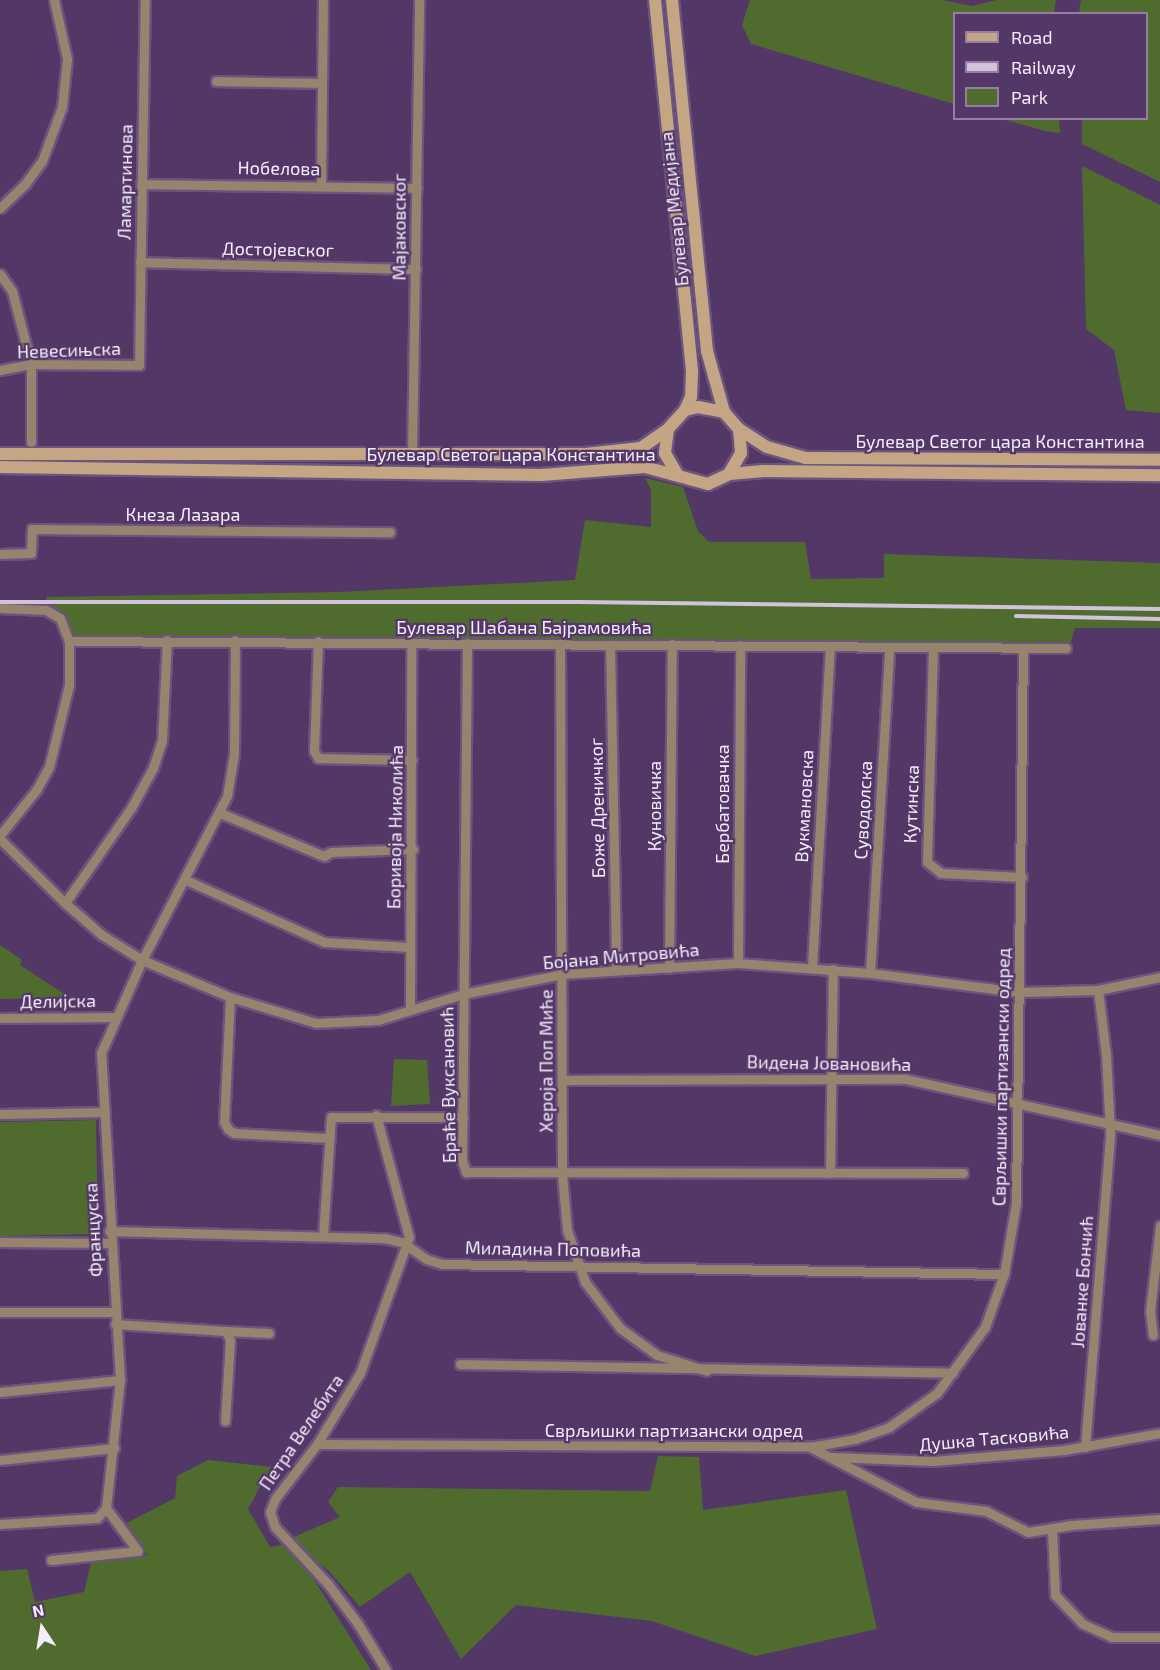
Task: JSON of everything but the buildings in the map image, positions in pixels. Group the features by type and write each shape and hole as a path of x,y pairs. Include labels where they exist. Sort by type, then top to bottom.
{"main road":[{"name":"Булевар Медијана","path":"654,0 692,371 691,397 685,410"},
{"name":"Булевар Медијана","path":"672,0 707,351 724,412"},
{"path":"677,474 665,453 668,429 685,410 711,407 724,412 739,429 741,453 729,474"},
{"name":"Булевар Светог цара Константина","path":"0,454 616,453 641,448 668,429"},
{"name":"Булевар Светог цара Константина","path":"739,429 767,447 805,458 1160,460"},
{"name":"Булевар Светог цара Константина","path":"0,468 541,475 645,467 677,474 696,483 708,484 729,474 764,471 1160,475"}],"street":[{"path":"0,208 25,184 42,161 62,107 67,59 65,37 54,0"},
{"name":"Ламартинова","path":"139,365 145,0"},
{"path":"321,185 323,0"},
{"name":"Мајаковског","path":"412,455 417,188 414,117 419,0"},
{"path":"216,81 322,83"},
{"name":"Нобелова","path":"141,184 417,188"},
{"name":"Достојевског","path":"140,262 416,269"},
{"path":"0,274 12,291 31,364 30,442"},
{"name":"Невесињска","path":"0,370 31,364 139,365"},
{"name":"Кнеза Лазара","path":"0,554 31,553 32,529 390,532"},
{"path":"0,608 46,610 60,618 69,641 69,685 49,767 37,789 0,837"},
{"path":"65,903 131,808 153,768 162,741 167,640"},
{"name":"Булевар Шабана Бајрамовића","path":"69,641 235,640 560,645 672,644 889,649 1066,648"},
{"name":"Француска","path":"106,1508 120,1380 109,1231 101,1053 142,960 220,813 234,754 235,640"},
{"path":"318,641 314,751 318,758 412,760"},
{"name":"Боривоја Николића","path":"410,1011 409,947 413,849 411,643"},
{"name":"Браће Вуксановић","path":"467,643 462,1160 466,1172 562,1174 963,1173"},
{"name":"Куновичка","path":"669,968 672,644"},
{"name":"Хероја Поп Миће","path":"560,645 563,1211 578,1265 593,1297 633,1339 657,1355 707,1371"},
{"name":"Боже Дреничког","path":"610,645 616,970"},
{"name":"Бербатовачка","path":"738,963 740,645"},
{"name":"Вукмановска","path":"812,967 830,648"},
{"name":"Кутинска","path":"933,648 927,862 941,873 1022,877"},
{"name":"Суводолска","path":"870,972 889,649"},
{"name":"Сврљишки партизански одред","path":"317,1444 810,1447 855,1439 889,1427 919,1409 953,1373 985,1327 1004,1274 1016,1203 1022,877 1023,649"},
{"path":"220,813 324,856 331,852 413,849"},
{"name":"Бојана Митровића","path":"0,837 65,903 102,935 142,960 230,997 331,1024 378,1020 463,994 562,974 738,963 870,972 1019,992 1098,990 1160,977"},
{"path":"186,880 324,942 409,947"},
{"path":"830,1173 833,969"},
{"name":"Јованке Бончић","path":"1085,1447 1110,1133 1107,1120 1106,1055 1098,990"},
{"path":"230,997 226,1126 234,1133 327,1138"},
{"name":"Делијска","path":"0,1018 116,1017"},
{"name":"Видена Јовановића","path":"563,1080 831,1077 906,1079 1107,1120 1160,1135"},
{"path":"0,1114 105,1112"},
{"path":"323,1236 327,1138 329,1120 334,1115 463,1117"},
{"name":"Петра Велебита","path":"376,1115 409,1226 406,1245 360,1373 317,1444 275,1499 270,1516 294,1550 334,1592 386,1670"},
{"path":"1154,1335 1150,1311 1160,1226"},
{"name":"Миладина Поповића","path":"109,1231 384,1238 406,1245 438,1264 1004,1274"},
{"path":"0,1242 110,1242"},
{"path":"0,1312 114,1312"},
{"path":"115,1324 269,1333"},
{"path":"225,1421 230,1336 226,1330"},
{"name":"Хероја Поп Миће","path":"460,1364 707,1371 953,1373"},
{"path":"0,1392 120,1380"},
{"name":"Душка Тасковића","path":"830,1457 933,1461 1085,1447 1160,1432"},
{"path":"810,1447 916,1502 986,1511 1028,1532 1160,1519"},
{"path":"0,1460 114,1448"},
{"path":"0,1524 97,1518 106,1508 138,1551 51,1560"},
{"path":"1052,1528 1055,1595 1083,1624 1112,1636 1160,1636"}],"green space":[{"path":"750,0 942,0 972,6 997,0 1056,0 1054,12 953,12 953,104 751,44 742,25"},
{"path":"1081,0 1160,0 1160,182 1082,144 1082,120 1148,120 1148,12 1079,12"},
{"path":"1006,120 1059,120 1060,133"},
{"path":"1082,166 1160,205 1160,413 1126,410 1114,350 1086,329"},
{"path":"645,478 683,487 698,531 709,542 805,542 811,579 884,578 884,554 1160,563 1160,628 1075,628 1069,648 70,639 66,625 47,609 46,597 340,592 575,580 585,520 651,527 651,490"},
{"path":"0,945 22,960 20,965 69,997 0,999"},
{"path":"394,1059 427,1060 430,1104 391,1106"},
{"path":"96,1120 98,1234 0,1236 0,1122"},
{"path":"658,1456 699,1457 703,1510 846,1490 877,1629 755,1656 652,1621 516,1605 461,1659 410,1572 360,1607 329,1571 287,1540 340,1517 328,1502 338,1487 650,1491"},
{"path":"208,1460 271,1467 248,1509 270,1547 286,1544 304,1564 371,1670 0,1670 0,1571 27,1569 35,1602 84,1592 91,1563 147,1555 127,1523 175,1498 177,1476"}],"railway":[{"path":"0,602 578,602 1160,609"},
{"path":"1016,616 1160,619"}]}
